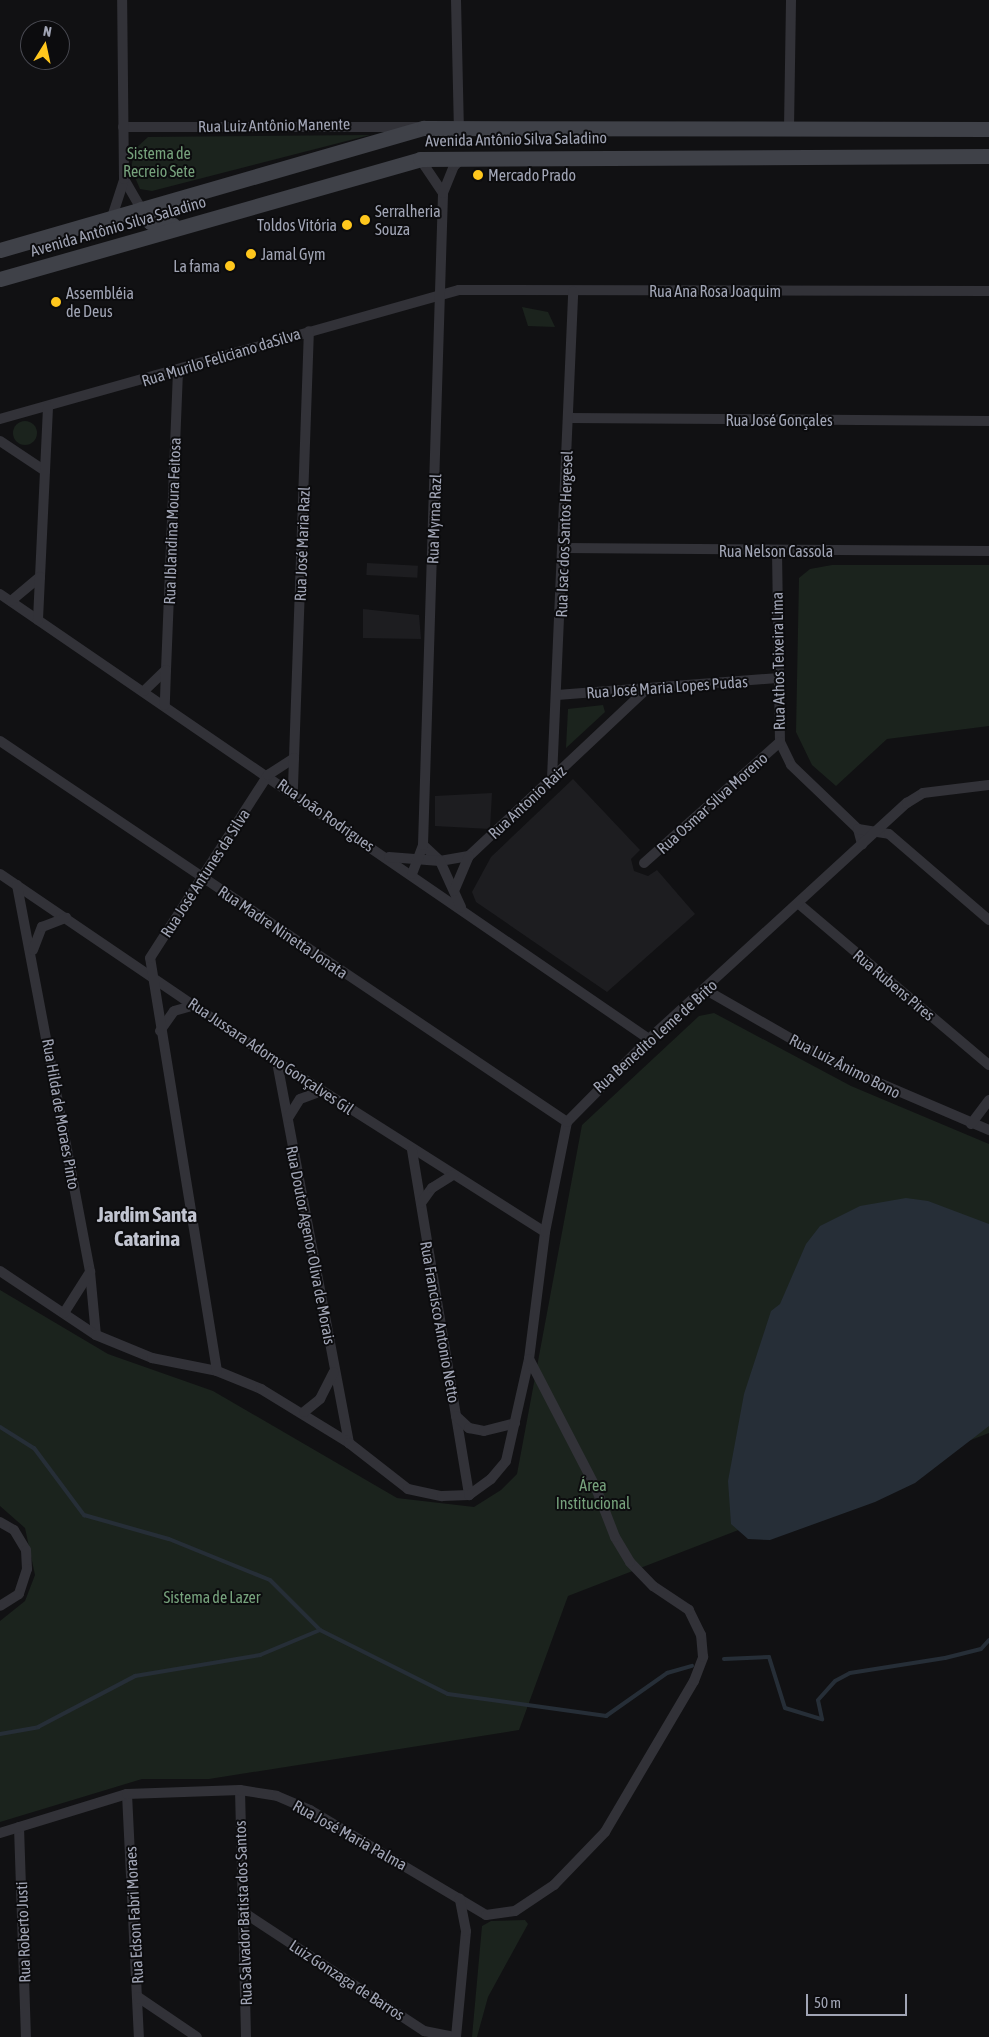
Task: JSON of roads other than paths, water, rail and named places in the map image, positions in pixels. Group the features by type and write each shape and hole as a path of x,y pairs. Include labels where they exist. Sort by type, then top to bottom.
{"main road":[{"name":"Avenida Antônio Silva Saladino","path":"0,250 424,128 989,129"},
{"name":"Avenida Antônio Silva Saladino","path":"0,279 180,226 420,159 466,155 989,156"},
{"path":"141,210 150,222 180,226"}],"street":[{"path":"112,217 124,179 122,0"},
{"path":"456,0 459,128"},
{"path":"789,128 791,0"},
{"name":"Rua Luiz Antônio Manente","path":"123,127 379,124 424,128"},
{"name":"Rua Myrna Razl","path":"412,874 423,845 443,193 454,166 466,155"},
{"path":"420,159 443,193"},
{"path":"124,179 141,210"},
{"name":"Rua Ana Rosa Joaquim","path":"441,293 573,291 989,291"},
{"name":"Rua Isac dos Santos Hergesel","path":"552,778 564,548 573,291"},
{"name":"Rua Murilo Feliciano daSilva","path":"0,419 178,372 309,331 441,293"},
{"name":"Rua José Maria Razl","path":"293,792 309,331"},
{"name":"Rua Iblandina Moura Feitosa","path":"165,705 178,372"},
{"path":"38,620 48,406"},
{"name":"Rua José Gonçales","path":"568,418 989,421"},
{"path":"0,441 45,471"},
{"name":"Rua Nelson Cassola","path":"564,548 777,552 989,551"},
{"name":"Rua Athos Teixeira Lima","path":"777,552 776,678 780,742 791,765 858,829"},
{"path":"10,601 40,577"},
{"name":"Rua João Rodrigues","path":"0,594 293,792 649,1039"},
{"path":"144,691 166,670"},
{"name":"Rua José Maria Lopes Pudas","path":"556,695 776,678"},
{"name":"Rua Antonio Raiz","path":"469,856 647,689"},
{"path":"616,691 624,700 623,711"},
{"name":"Rua Madre Ninetta Jonata","path":"0,741 567,1122"},
{"name":"Rua Osmar Silva Moreno","path":"644,863 780,742"},
{"path":"268,775 294,758"},
{"name":"Rua José Antunes da Silva","path":"150,973 150,958 268,775"},
{"name":"Rua Benedito Leme de Brito","path":"567,1122 649,1039 800,904 877,829 923,793 989,785"},
{"path":"862,844 858,829 877,829 989,920"},
{"path":"401,859 423,845 440,861 461,908"},
{"path":"386,856 418,862 440,861 469,856"},
{"path":"454,891 469,856"},
{"name":"Rua Jussara Adorno Gonçalves Gil","path":"0,874 150,973 322,1091 412,1150 545,1232"},
{"name":"Rua Hilda de Moraes Pinto","path":"17,885 32,956 90,1272 96,1335"},
{"name":"Rua Rubens Pires","path":"800,904 989,1065"},
{"name":"Rua Hilda de Moraes Pinto","path":"32,956 34,940 42,928 66,918"},
{"path":"150,973 218,1371"},
{"name":"Rua Luiz Ânimo Bono","path":"706,990 835,1064 971,1124 989,1130"},
{"path":"160,1031 174,1011 195,1005"},
{"name":"Rua Doutor Agenor Oliva de Morais","path":"278,1062 349,1443"},
{"path":"288,1119 300,1099 322,1091"},
{"path":"971,1124 989,1100"},
{"path":"0,1271 96,1335 152,1358 218,1371 304,1412 349,1443 408,1489 442,1496 469,1494 491,1479 506,1462 528,1359 545,1232 567,1122"},
{"name":"Rua Francisco Antonio Netto","path":"412,1150 469,1494"},
{"path":"420,1203 436,1184 453,1175"},
{"path":"64,1313 90,1272"},
{"name":"Rua José Maria Palma","path":"0,1833 128,1794 240,1790 277,1796 310,1810 486,1915 500,1915 515,1911 554,1885 605,1832 694,1682 703,1657 701,1636 689,1610 652,1586 615,1537 596,1488 528,1359"},
{"path":"304,1412 320,1399 335,1372"},
{"path":"456,1416 469,1428 484,1431 515,1423"},
{"path":"0,1522 14,1530 26,1550 27,1569 19,1594 0,1606"},
{"name":"Rua Salvador Batista dos Santos","path":"240,1790 246,2037"},
{"name":"Rua Edson Fabri Moraes","path":"128,1794 139,2037"},
{"name":"Rua Roberto Justi","path":"19,1827 26,2037"},
{"path":"455,2037 466,1931 459,1898"},
{"name":"Luiz Gonzaga de Barros","path":"243,1912 424,2030 455,2037"},
{"path":"138,1997 197,2037"}],"waterway":[{"path":"0,1427 34,1448 84,1515 169,1539 270,1580 320,1630"},
{"path":"0,1734 38,1727 135,1676 260,1655 320,1630 448,1694 606,1716 667,1673 692,1666"},
{"path":"724,1659 769,1657 785,1708 822,1719 818,1700 835,1681 850,1673 945,1658 981,1649 989,1640"}],"place":[{"name":"Mercado Prado","path":"478,175"},
{"name":"Serralheria Souza","path":"365,220"},
{"name":"Toldos Vitória","path":"347,225"},
{"name":"Jamal Gym","path":"251,254"},
{"name":"La fama","path":"230,266"},
{"name":"Assembléia de Deus","path":"56,302"}],"district":[{"name":"Jardim Santa Catarina","path":"147,1226"}],"park label":[{"name":"Sistema de Recreio Sete","path":"159,162"},
{"name":"Área Institucional","path":"593,1494"},
{"name":"Sistema de Lazer","path":"212,1597"}]}
